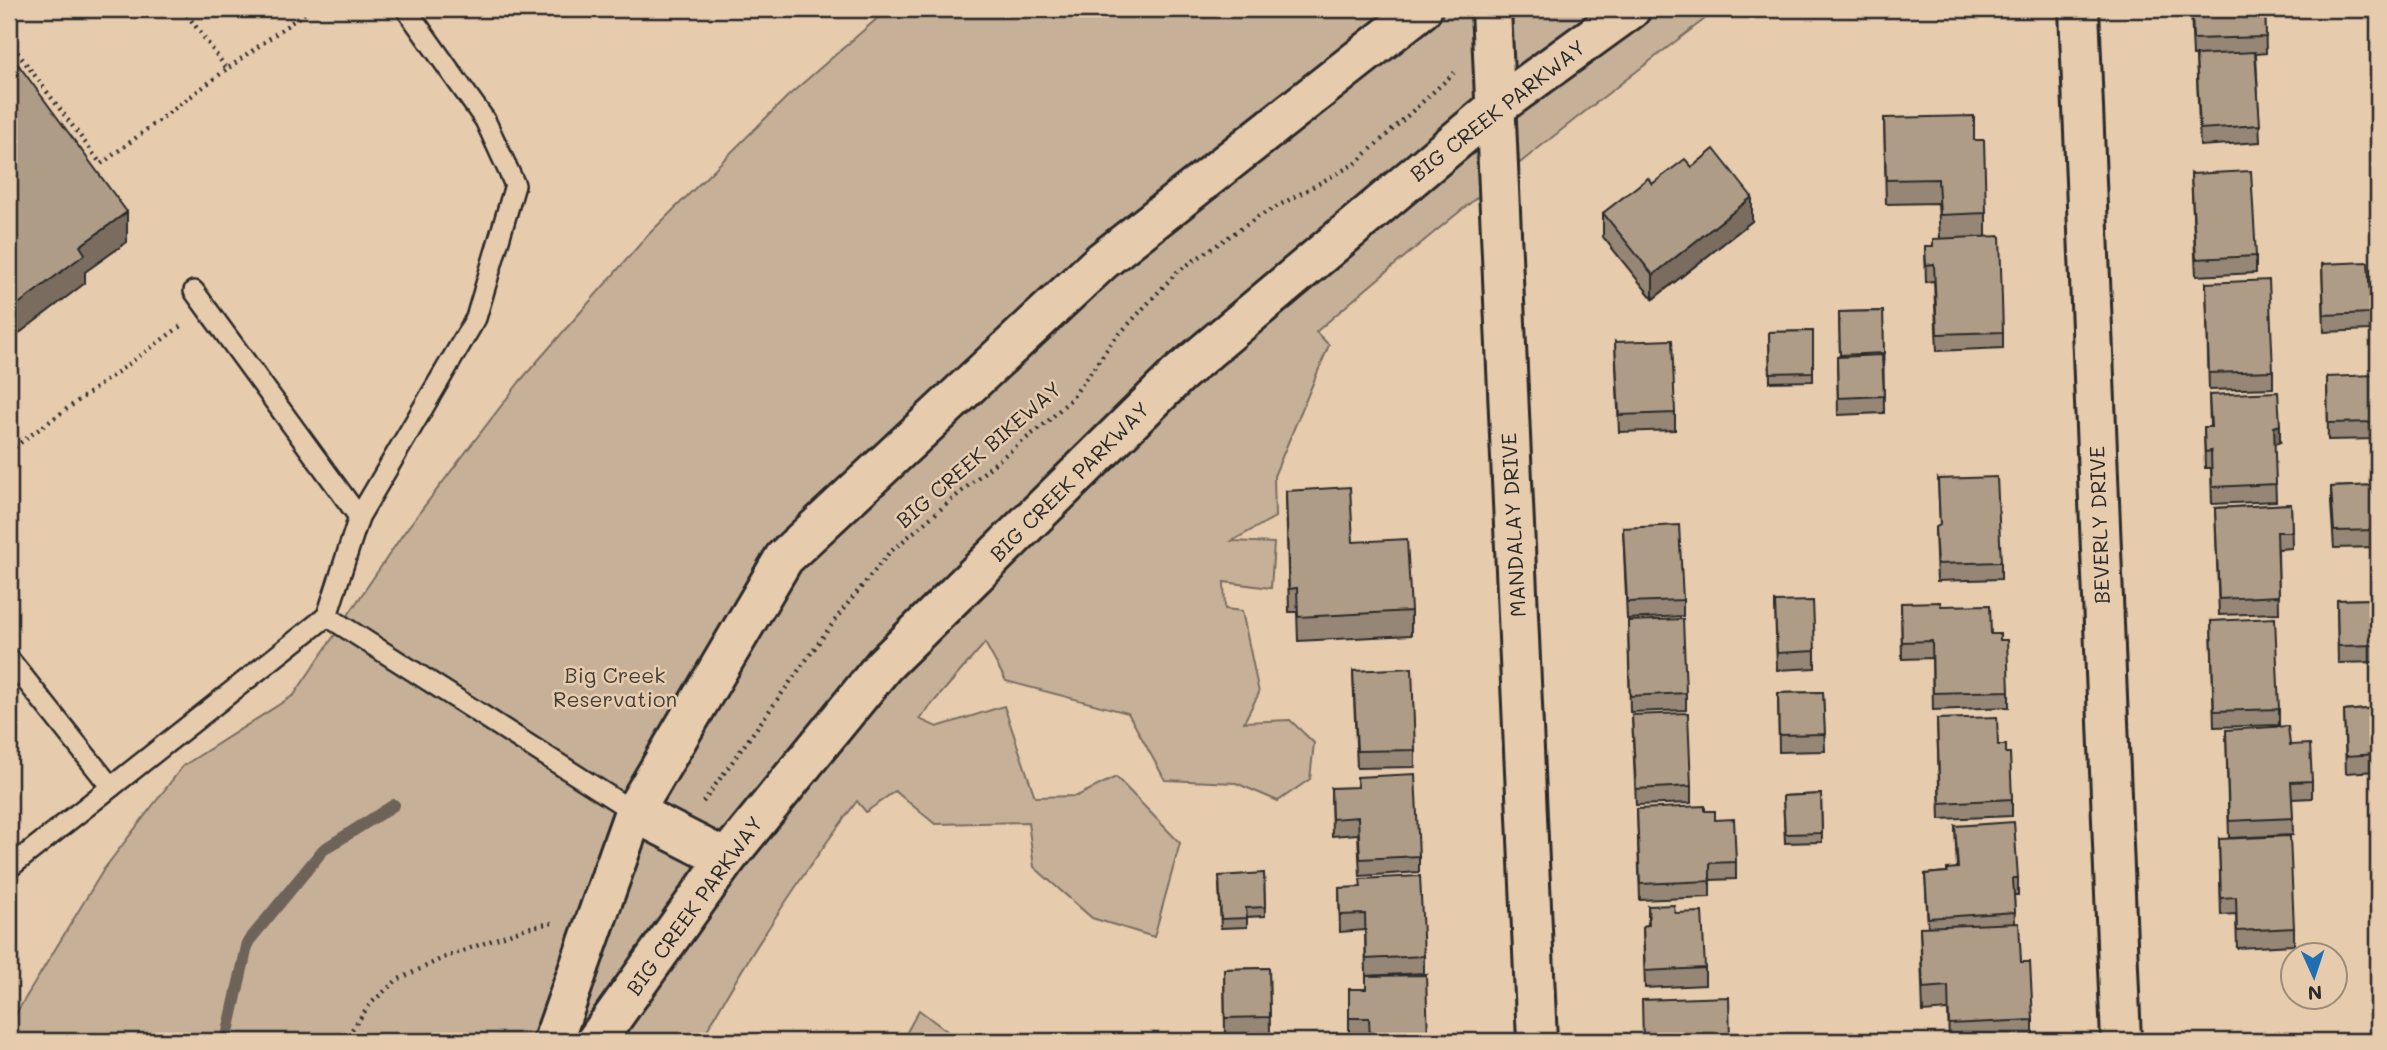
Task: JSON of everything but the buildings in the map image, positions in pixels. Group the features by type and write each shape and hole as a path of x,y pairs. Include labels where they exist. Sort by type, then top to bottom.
{"street":[{"path":"553,1041 634,811 784,558 1102,261 1422,9"},
{"name":"MANDALAY DRIVE","path":"1492,9 1537,1041"},
{"name":"BIG CREEK PARKWAY","path":"596,1041 726,859 884,665 1178,375 1496,107 1631,9"},
{"name":"BEVERLY DRIVE","path":"2078,9 2122,1041"},
{"path":"634,811 726,859"}],"lane":[{"path":"9,868 327,616 359,517 476,318 515,185 485,120 406,9"},
{"path":"194,291 359,517"},
{"path":"327,616 634,811"},
{"path":"9,659 111,787"}],"path":[{"path":"183,9 227,69"},
{"path":"9,41 101,164 310,9"},
{"name":"BIG CREEK BIKEWAY","path":"703,802 834,622 888,553 1046,423 1072,398 1113,341 1177,272 1258,216 1356,163 1452,76"},
{"path":"9,451 206,309"},
{"path":"344,1041 370,1004 397,980 455,953 526,928 562,922"}],"green space":[{"name":"Big Creek Reservation","path":"888,9 1292,9 1300,17 1310,9 1718,9 1514,167 1316,332 1329,345 1274,476 1275,517 1232,541 1274,543 1271,588 1224,582 1225,609 1242,611 1259,693 1244,722 1290,720 1314,743 1310,779 1278,801 1236,783 1165,780 1128,713 1006,681 985,643 919,719 937,727 1004,706 1035,797 1077,796 1116,777 1180,843 1154,937 1092,918 1034,867 1028,822 935,824 895,791 866,812 857,801 775,918 701,1041 9,1041 9,1025 104,869 183,766 294,695 403,534 521,380 649,234 787,97"},
{"path":"919,1010 960,1041 902,1041"}],"waterway":[{"path":"226,1041 248,942 323,850 394,805"}]}
